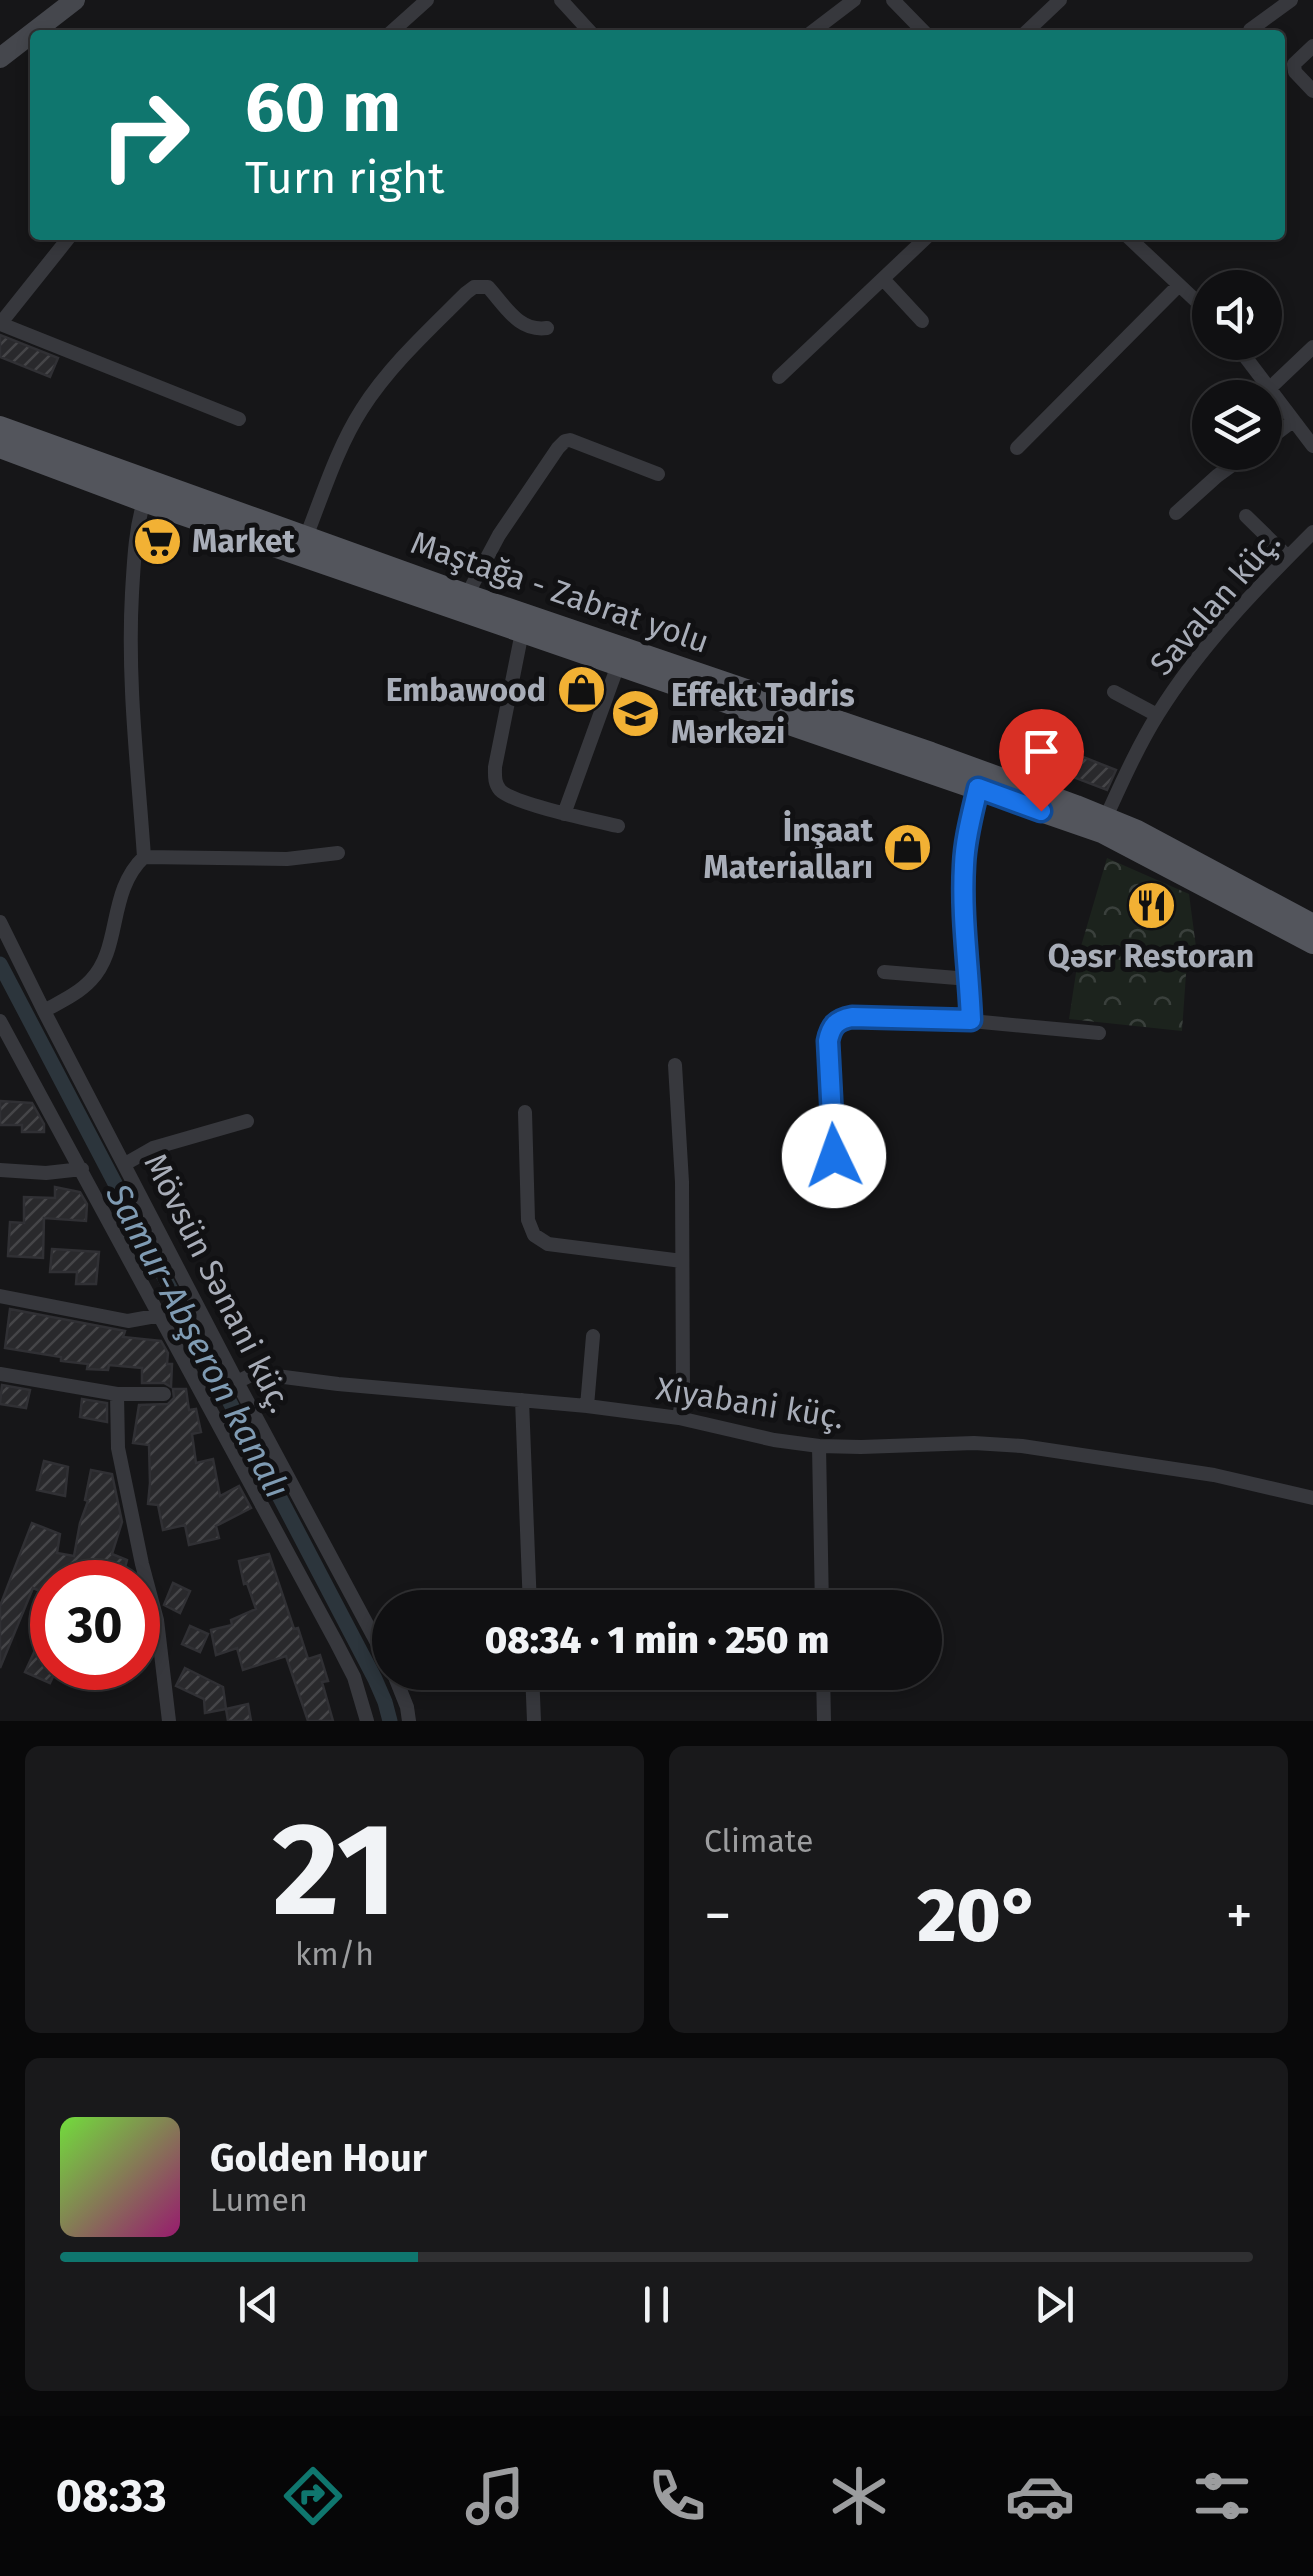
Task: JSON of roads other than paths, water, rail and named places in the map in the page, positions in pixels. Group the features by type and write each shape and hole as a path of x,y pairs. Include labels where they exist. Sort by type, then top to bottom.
{"main road":[{"name":"Maştağa - Zabrat yolu","path":"0,427 1106,817 1313,925"},
{"path":"0,447 144,501 1102,832 1313,942"}],"street":[{"path":"36,30 75,0"},
{"path":"394,30 427,0"},
{"path":"561,0 588,30"},
{"path":"815,30 854,0"},
{"path":"893,0 922,30"},
{"path":"1028,30 1060,0"},
{"path":"1250,30 1291,0"},
{"path":"0,58 30,35"},
{"path":"1313,46 1294,64 1295,72 1313,91"},
{"path":"67,240 1,324 239,419"},
{"path":"779,377 924,240"},
{"path":"1131,240 1192,297"},
{"path":"884,280 922,321"},
{"path":"1017,448 1179,285"},
{"path":"306,537 346,436 364,407 414,345 466,293 474,287 488,288 524,326 534,330 547,328"},
{"path":"1278,380 1313,347"},
{"path":"1282,407 1313,446"},
{"path":"1282,429 1293,421"},
{"path":"467,594 499,535 565,441 658,474"},
{"path":"1176,512 1225,470"},
{"path":"144,501 135,544 130,631 144,856"},
{"path":"1246,516 1288,557"},
{"name":"Savalan küç.","path":"1106,817 1157,715 1184,674 1227,620 1313,532"},
{"path":"522,632 494,781 501,792 511,797 618,826"},
{"path":"564,814 618,664"},
{"path":"1114,692 1157,715"},
{"path":"971,1020 963,893 966,839 978,788"},
{"path":"44,1011 94,978 104,958 123,886 144,856 286,859 338,853"},
{"name":"Mövsün Sənani küç.","path":"0,922 237,1382 372,1633"},
{"path":"884,972 970,979"},
{"path":"834,1156 828,1041 831,1028 840,1019 971,1020 1099,1033"},
{"path":"0,1020 4,1038 82,1169 336,1642 354,1677 367,1721"},
{"path":"675,1065 682,1182 683,1393 679,1418"},
{"path":"525,1112 528,1220 534,1235 548,1244 682,1261"},
{"path":"125,1164 153,1148 247,1120"},
{"path":"0,1170 46,1174 82,1169"},
{"path":"0,1296 128,1321 161,1314"},
{"path":"586,1406 594,1336"},
{"path":"0,1374 117,1394 164,1394"},
{"name":"Xiyabani küç.","path":"237,1382 261,1374 586,1406 679,1418 819,1446 1022,1446 1214,1474 1313,1498"},
{"path":"117,1394 118,1448 157,1620 168,1721"},
{"path":"522,1400 529,1590"},
{"path":"819,1446 822,1590"},
{"name":"Mövsün Sənani küç.","path":"400,1690 410,1721"},
{"path":"533,1690 534,1721"},
{"path":"824,1690 824,1721"}],"waterway":[{"name":"Samur-Abşeron kanalı","path":"0,964 375,1679 390,1721"}],"place":[{"name":"Market","path":"157,541"},
{"name":"Embawood","path":"581,690"},
{"name":"Effekt Tədris Mərkəzi","path":"636,713"},
{"name":"İnşaat Materialları","path":"908,848"},
{"name":"Qəsr Restoran","path":"1151,906"}]}
